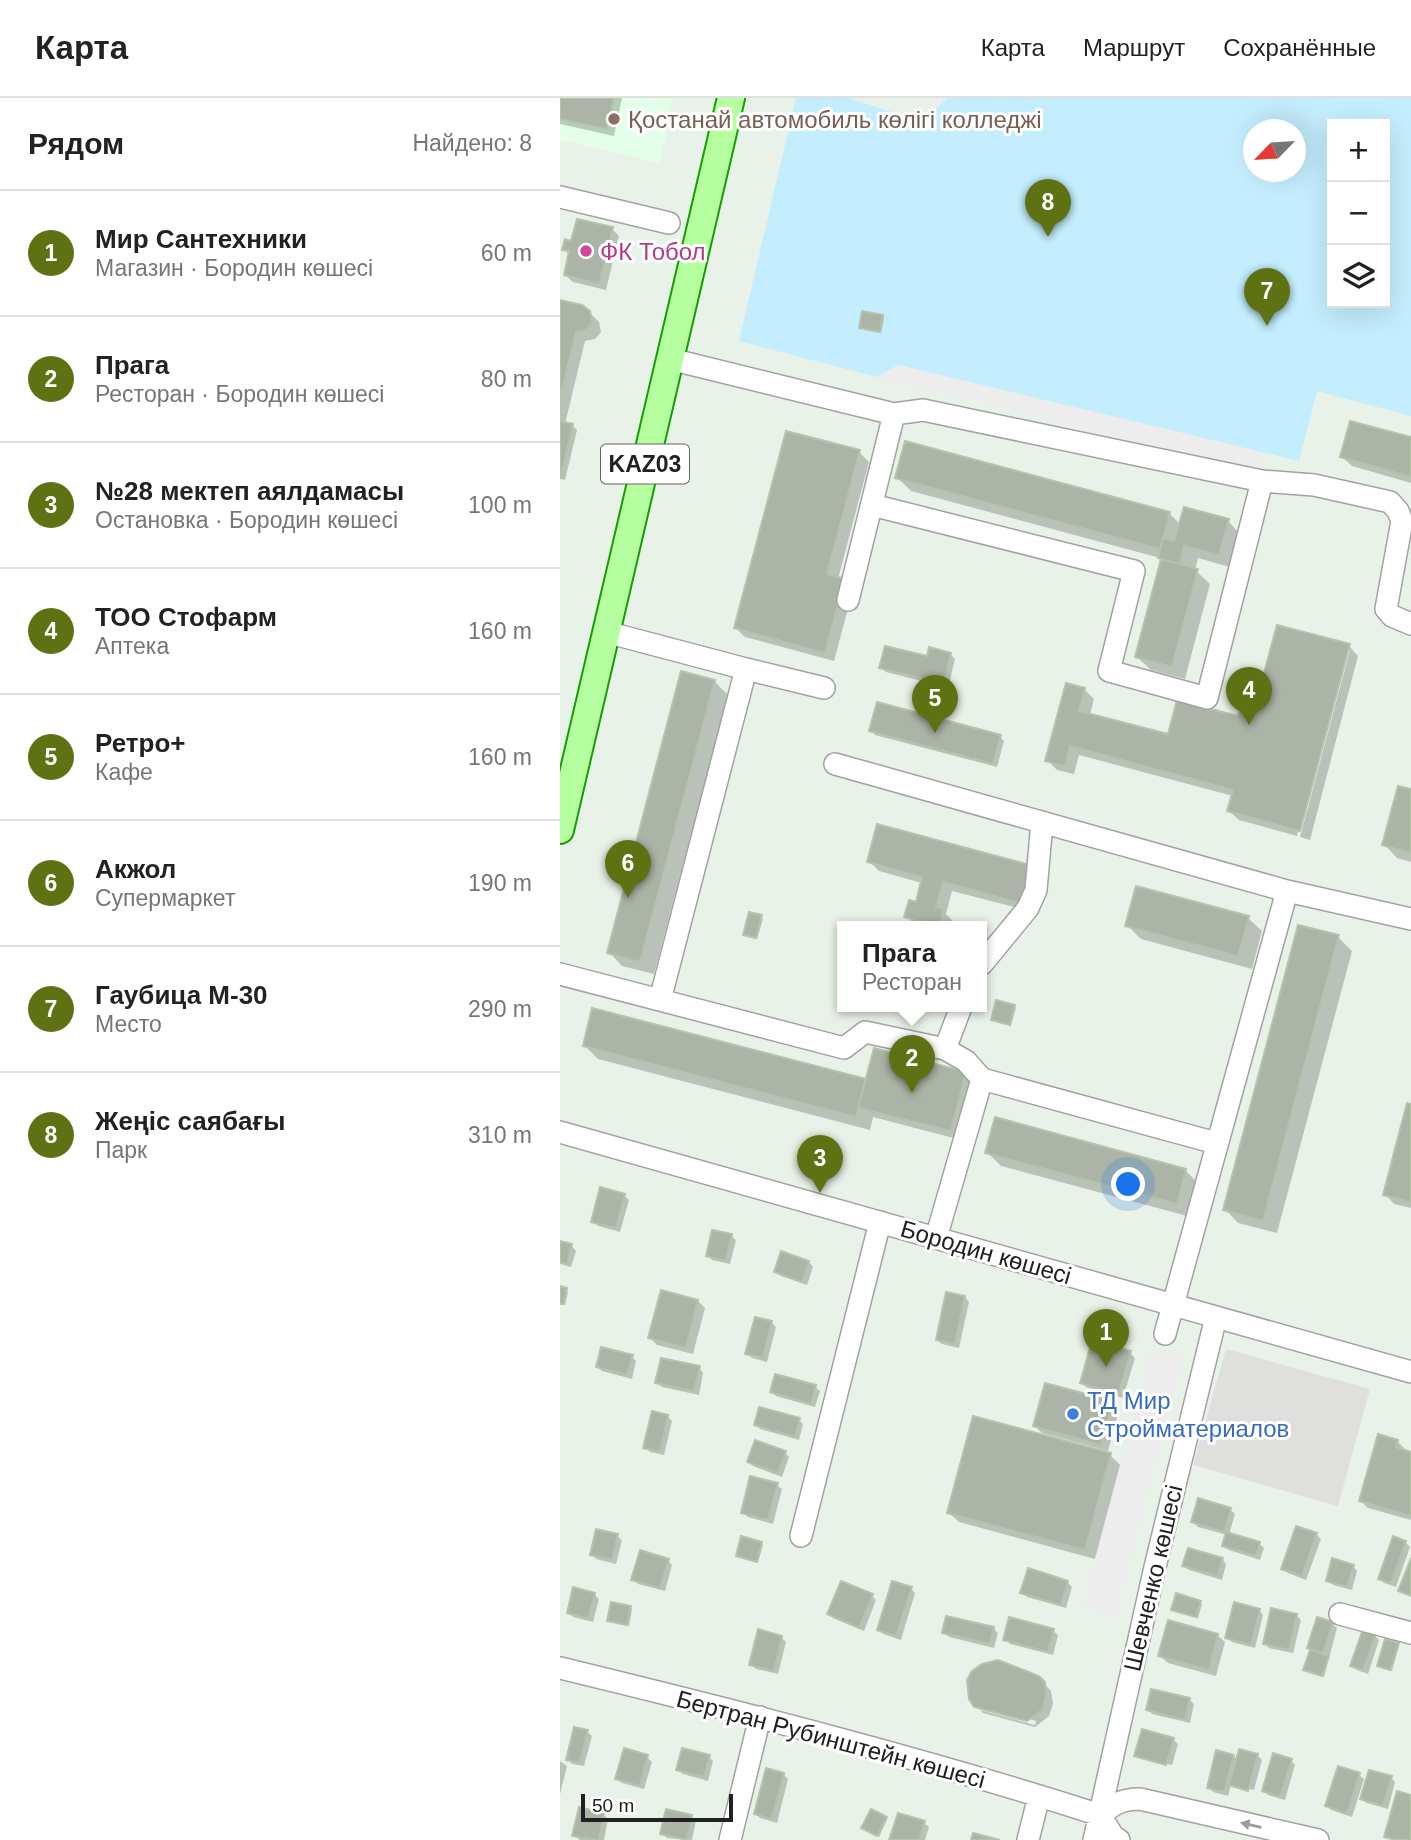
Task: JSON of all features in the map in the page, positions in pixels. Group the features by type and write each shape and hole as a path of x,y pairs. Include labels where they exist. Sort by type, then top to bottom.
{"main road":[{"name":"KАZ03","path":"560,830 731,98"}],"street":[{"path":"560,197 669,223"},
{"path":"670,359 894,414 923,410 1262,481 1314,485 1390,502 1402,521 1387,609 1392,616 1411,624"},
{"path":"848,600 894,414"},
{"path":"872,505 1134,570 1109,671 1207,698 1262,481"},
{"path":"606,632 824,688"},
{"path":"660,1000 746,669"},
{"path":"835,764 1287,891 1411,919"},
{"path":"987,958 1028,908 1036,890 1042,822"},
{"path":"1165,1335 1287,891"},
{"path":"560,974 844,1048 865,1032 945,1049 967,1061 982,1079 1216,1143"},
{"path":"945,1049 959,1012"},
{"path":"936,1238 982,1079"},
{"name":"Бородин көшесі","path":"560,1132 1411,1372"},
{"path":"801,1536 880,1222"},
{"name":"Шевченко көшесі","path":"1094,1840 1155,1567 1216,1317"},
{"path":"1340,1614 1411,1633"},
{"name":"Бертран Рубинштейн көшесі","path":"560,1668 760,1717 1100,1815"},
{"path":"730,1840 760,1717"},
{"path":"1028,1840 1039,1796"},
{"path":"1119,1840 1113,1836 1100,1815 1114,1803 1126,1799 1140,1799 1318,1840"}],"shaded area":[{"name":"Қостанай автомобиль көлігі колледжі","path":"560,98 673,98 660,163 560,140"},
{"path":"796,98 848,98 924,122 947,98 1411,98 1411,416 1317,391 1299,461 898,365 877,377 739,341"},
{"path":"898,365 1262,452 1259,472 877,377"},
{"path":"1151,1348 1183,1357 1115,1617 1083,1608"},
{"path":"1226,1349 1370,1389 1338,1506 1193,1465"}],"building":[{"path":"560,98 614,98 607,129 560,119"},
{"name":"ФК Тобол","path":"577,219 613,227 599,284 564,275 569,251 562,250 565,239 571,241"},
{"path":"560,300 582,305 590,311 592,322 586,330 576,332 560,398"},
{"path":"862,311 883,315 880,332 859,328"},
{"path":"560,421 573,424 561,477 560,477"},
{"path":"1350,421 1411,437 1411,477 1340,457"},
{"path":"786,431 860,450 827,574 845,579 825,653 734,628"},
{"path":"905,441 1170,512 1160,549 895,478"},
{"path":"1184,507 1229,519 1219,555 1184,546 1180,564 1158,558 1163,538 1174,541"},
{"path":"1161,559 1198,569 1172,667 1135,657"},
{"path":"1277,625 1350,644 1300,831 1227,811 1233,790 1070,746 1065,766 1045,761 1066,683 1085,688 1079,711 1168,734 1177,700 1238,716 1245,691 1258,695"},
{"path":"885,646 927,656 929,647 951,653 944,684 879,668"},
{"path":"681,671 715,680 640,962 607,953"},
{"path":"877,702 1001,735 993,764 869,731"},
{"path":"1398,786 1411,789 1411,853 1382,845"},
{"path":"877,824 1034,866 1023,904 943,882 936,907 944,909 941,921 920,921 904,917 909,900 916,902 922,877 867,862"},
{"path":"1136,886 1249,916 1238,956 1125,926"},
{"path":"749,912 762,915 756,938 743,935"},
{"path":"1298,925 1339,935 1263,1221 1223,1210"},
{"path":"996,1000 1015,1005 1010,1025 991,1020"},
{"path":"592,1008 866,1079 856,1117 583,1046"},
{"path":"874,1048 966,1072 951,1131 858,1108"},
{"path":"1407,1103 1411,1104 1411,1202 1383,1195"},
{"path":"995,1117 1186,1169 1177,1204 985,1153"},
{"path":"600,1187 625,1194 616,1228 591,1222"},
{"path":"712,1230 732,1234 726,1261 706,1256"},
{"path":"560,1241 572,1244 567,1264 560,1262"},
{"path":"781,1251 809,1261 802,1282 774,1272"},
{"path":"560,1286 567,1288 564,1304 560,1304"},
{"path":"661,1290 698,1300 686,1348 648,1338"},
{"path":"946,1292 965,1296 955,1344 936,1340"},
{"path":"755,1317 772,1321 763,1358 745,1354"},
{"path":"1092,1340 1131,1351 1118,1395 1080,1383"},
{"path":"601,1347 633,1355 627,1375 596,1367"},
{"path":"661,1358 700,1366 694,1391 655,1383"},
{"path":"775,1374 816,1385 811,1404 770,1392"},
{"name":"ТД Мир Стройматериалов","path":"1045,1383 1113,1401 1101,1445 1033,1426"},
{"path":"759,1407 800,1418 795,1437 754,1425"},
{"path":"652,1411 668,1415 660,1452 643,1448"},
{"path":"973,1416 1111,1453 1085,1550 947,1513"},
{"path":"1378,1434 1398,1440 1396,1447 1411,1452 1411,1516 1359,1501"},
{"path":"755,1440 786,1451 778,1473 747,1462"},
{"path":"750,1476 778,1483 768,1520 741,1513"},
{"path":"1198,1498 1231,1508 1224,1532 1191,1522"},
{"path":"1296,1526 1317,1533 1302,1576 1281,1569"},
{"path":"596,1529 618,1534 612,1560 590,1555"},
{"path":"1226,1532 1260,1542 1256,1556 1222,1546"},
{"path":"741,1536 762,1542 757,1562 736,1556"},
{"path":"1393,1536 1406,1541 1391,1583 1378,1579"},
{"path":"1188,1548 1223,1558 1217,1576 1182,1566"},
{"path":"640,1550 669,1559 660,1588 631,1580"},
{"path":"1332,1558 1354,1565 1347,1587 1326,1581"},
{"path":"1411,1558 1411,1596 1398,1591"},
{"path":"1028,1568 1068,1581 1061,1605 1020,1593"},
{"path":"841,1581 873,1594 859,1628 827,1614"},
{"path":"892,1581 912,1587 896,1636 877,1630"},
{"path":"573,1587 595,1593 588,1619 567,1613"},
{"path":"1176,1593 1201,1601 1196,1617 1171,1610"},
{"path":"611,1602 631,1606 627,1625 607,1621"},
{"path":"1234,1602 1260,1609 1251,1645 1225,1638"},
{"path":"1271,1608 1297,1614 1289,1650 1263,1644"},
{"path":"946,1616 994,1627 990,1644 942,1633"},
{"path":"1009,1617 1054,1629 1048,1652 1003,1640"},
{"path":"1317,1617 1333,1622 1323,1653 1307,1648"},
{"path":"1168,1620 1218,1634 1209,1670 1158,1656"},
{"path":"758,1629 782,1636 774,1671 749,1665"},
{"path":"1363,1629 1376,1634 1363,1670 1350,1666"},
{"path":"1385,1639 1399,1643 1390,1670 1377,1666"},
{"path":"1310,1650 1329,1656 1322,1676 1303,1670"},
{"path":"998,1660 1039,1676 1045,1682 1043,1709 1027,1721 974,1707 969,1699 967,1680 972,1671 982,1664"},
{"path":"1151,1689 1190,1698 1185,1720 1146,1710"},
{"path":"574,1727 588,1730 580,1763 566,1760"},
{"path":"1142,1729 1174,1738 1166,1765 1134,1756"},
{"path":"624,1748 648,1755 640,1786 615,1779"},
{"path":"682,1748 710,1755 704,1777 676,1770"},
{"path":"1239,1749 1258,1754 1248,1791 1229,1785"},
{"path":"1216,1750 1234,1755 1224,1792 1207,1788"},
{"path":"1273,1753 1292,1759 1280,1797 1262,1791"},
{"path":"1338,1766 1360,1773 1347,1814 1325,1806"},
{"path":"766,1768 784,1773 772,1819 754,1814"},
{"path":"1369,1770 1392,1776 1383,1806 1360,1799"},
{"path":"1397,1791 1411,1795 1411,1840 1384,1837"},
{"path":"579,1807 604,1813 599,1840 572,1836"},
{"path":"666,1809 692,1815 687,1840 660,1834"},
{"path":"871,1809 887,1817 877,1836 861,1828"},
{"path":"898,1813 925,1821 919,1840 889,1840"},
{"path":"973,1833 1000,1840 971,1840"}],"place":[{"name":"Қостанай автомобиль көлігі колледжі","path":"614,119"},
{"name":"Жеңіс саябағы","path":"1048,237"},
{"name":"ФК Тобол","path":"586,251"},
{"name":"Гаубица М-30","path":"1267,326"},
{"name":"ТОО Стофарм","path":"1249,725"},
{"name":"Ретро+","path":"935,733"},
{"name":"Акжол","path":"628,898"},
{"name":"Прага","path":"912,1093"},
{"name":"№28 мектеп аялдамасы","path":"820,1193"},
{"name":"Мир Сантехники","path":"1106,1367"},
{"name":"ТД Мир Стройматериалов","path":"1073,1414"}]}
